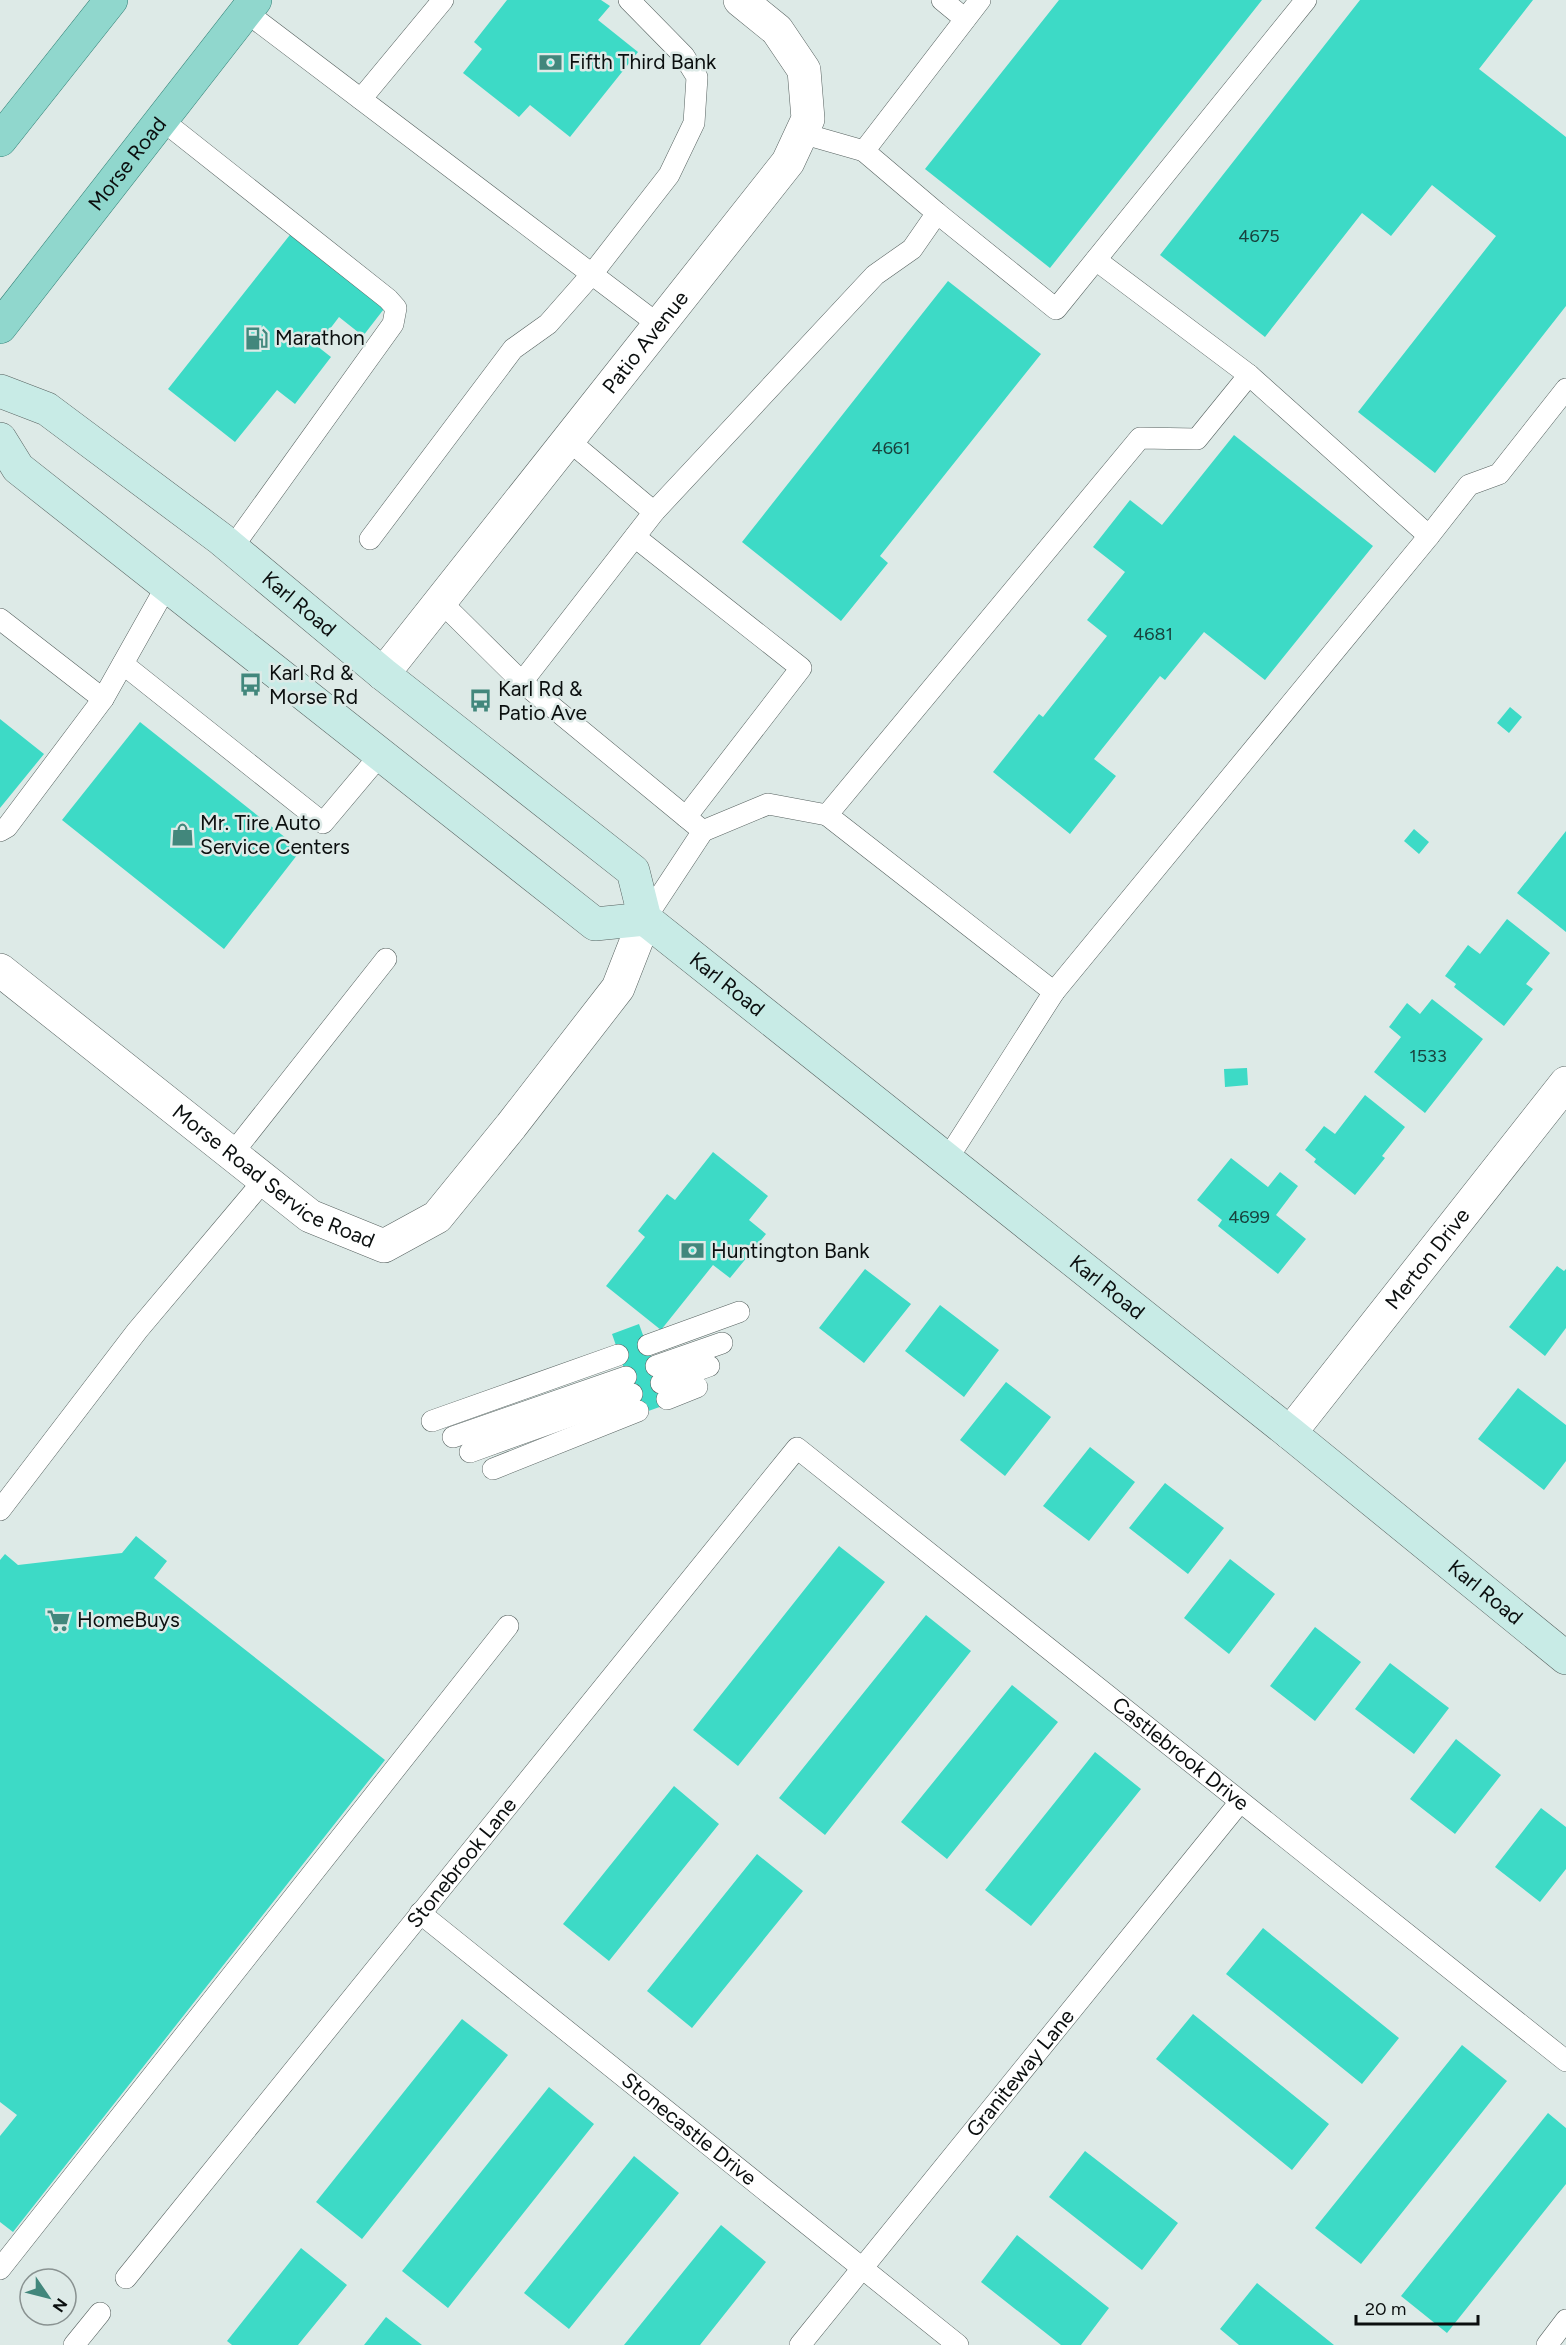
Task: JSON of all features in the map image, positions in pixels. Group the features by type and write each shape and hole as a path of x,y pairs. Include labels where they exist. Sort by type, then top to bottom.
{"main road":[{"path":"0,140 111,0"},
{"name":"Morse Road","path":"0,327 251,6"},
{"name":"Karl Road","path":"0,391 47,409 232,548 383,674 633,871 645,919 948,1158 1566,1658"},
{"path":"0,439 18,468 595,924 645,919"}],"street":[{"name":"Patio Avenue","path":"383,674 788,162 808,119 804,70 777,30 740,0"},
{"name":"Morse Road Service Road","path":"0,970 310,1216 384,1246 437,1217 618,988 645,919"},
{"name":"Merton Drive","path":"1290,1433 1566,1083"}],"lane":[{"path":"361,99 443,0"},
{"path":"370,539 513,350 548,324 592,274 669,176 694,123 697,77 684,56 628,0"},
{"path":"942,0 966,19"},
{"path":"864,151 980,0"},
{"path":"801,133 864,151 1056,309 1306,0"},
{"path":"251,6 361,99 659,325"},
{"path":"162,120 388,299 396,308 393,324 232,548"},
{"path":"522,682 654,512 875,274 912,249 937,213"},
{"path":"1096,260 1249,375 1429,536"},
{"path":"827,815 1140,438 1197,439 1249,375"},
{"path":"948,1158 1054,992 1469,485 1498,474 1566,388"},
{"path":"568,441 654,512"},
{"path":"635,537 801,669 686,817"},
{"path":"0,831 6,827 103,699 166,587"},
{"path":"441,603 522,682 703,831"},
{"path":"0,619 103,699"},
{"path":"123,664 323,823 381,754"},
{"path":"645,919 703,831 768,804 827,815 1054,992"},
{"path":"232,1154 386,959"},
{"path":"0,1510 137,1331 265,1179"},
{"path":"648,1345 739,1312"},
{"path":"661,1383 722,1343"},
{"path":"432,1421 618,1355"},
{"path":"661,1383 709,1366"},
{"path":"661,1383 697,1387"},
{"path":"453,1437 632,1394"},
{"path":"470,1452 632,1394"},
{"path":"493,1469 632,1394"},
{"name":"Castlebrook Drive","path":"797,1448 1566,2061"},
{"name":"Stonebrook Lane","path":"126,2278 797,1448"},
{"path":"0,2269 508,1626"},
{"name":"Graniteway Lane","path":"800,2345 1240,1802"},
{"name":"Stonecastle Drive","path":"420,1913 958,2345"},
{"path":"74,2345 100,2313"},
{"path":"1547,2345 1566,2320"}],"building":[{"name":"Fifth Third Bank","path":"507,0 601,0 610,6 598,20 638,52 570,137 530,105 519,117 463,73 482,49 474,42"},
{"path":"1059,0 1262,0 1050,268 925,169"},
{"path":"1360,0 1533,0 1479,69 1566,137 1566,306 1435,473 1358,412 1496,236 1432,185 1391,236 1362,213 1265,337 1160,255"},
{"path":"293,231 387,305 363,336 339,317 317,346 331,357 295,404 277,390 235,442 168,389"},
{"path":"948,281 1041,354 880,556 888,563 841,621 742,542"},
{"path":"1234,435 1373,546 1265,680 1204,632 1165,680 1160,676 1094,759 1116,776 1070,834 993,772 1039,714 1043,717 1107,636 1087,620 1125,572 1093,547 1130,500 1162,525"},
{"path":"1510,707 1522,717 1509,733 1497,723"},
{"path":"0,719 44,754 0,808"},
{"name":"Mr. Tire Auto Service Centers","path":"140,722 301,850 224,949 62,820"},
{"path":"1414,829 1429,842 1419,854 1404,841"},
{"path":"1566,831 1566,932 1517,893"},
{"path":"1507,919 1550,953 1526,984 1533,989 1504,1026 1454,987 1456,984 1445,976 1468,945 1480,954"},
{"path":"1432,999 1483,1039 1425,1113 1374,1072 1401,1037 1389,1027 1407,1003 1420,1014"},
{"path":"1247,1068 1248,1085 1225,1087 1224,1069"},
{"path":"1365,1095 1405,1127 1382,1156 1385,1158 1355,1195 1314,1162 1316,1159 1305,1150 1324,1126 1335,1134"},
{"name":"Huntington Bank","path":"713,1152 768,1196 749,1220 766,1234 730,1278 713,1265 661,1330 606,1286 645,1237 638,1231 667,1194 675,1200"},
{"path":"1231,1158 1268,1187 1280,1172 1298,1186 1276,1215 1306,1239 1278,1274 1218,1226 1222,1220 1197,1200"},
{"path":"1557,1266 1564,1271 1566,1269 1566,1328 1545,1356 1509,1327"},
{"path":"865,1269 911,1304 864,1363 819,1328"},
{"path":"940,1305 999,1350 964,1397 905,1351"},
{"path":"639,1324 668,1404 640,1414 612,1334"},
{"path":"1006,1382 1051,1417 1005,1476 960,1440"},
{"path":"1518,1388 1566,1425 1566,1461 1544,1490 1478,1439"},
{"path":"1090,1447 1135,1482 1089,1541 1043,1506"},
{"path":"1165,1483 1224,1528 1188,1574 1129,1528"},
{"path":"136,1536 167,1561 154,1578 385,1760 13,2232 0,2222 0,2136 17,2115 0,2102 0,1560 5,1554 18,1565 122,1553"},
{"path":"839,1546 885,1582 738,1766 693,1730"},
{"path":"1230,1559 1275,1594 1229,1654 1184,1618"},
{"path":"926,1615 971,1651 825,1835 779,1798"},
{"path":"1315,1627 1361,1662 1315,1721 1270,1686"},
{"path":"1390,1663 1449,1708 1414,1754 1355,1709"},
{"path":"1012,1685 1058,1722 947,1859 901,1822"},
{"path":"1456,1739 1501,1775 1455,1834 1410,1799"},
{"path":"1095,1752 1141,1789 1031,1926 985,1890"},
{"path":"674,1786 719,1824 609,1961 563,1924"},
{"path":"1541,1808 1566,1827 1566,1869 1540,1902 1495,1867"},
{"path":"757,1854 803,1891 692,2028 647,1991"},
{"path":"1263,1928 1399,2038 1362,2084 1226,1974"},
{"path":"1193,2014 1329,2124 1292,2170 1156,2059"},
{"path":"462,2019 508,2055 362,2239 316,2202"},
{"path":"1462,2045 1507,2081 1361,2264 1315,2228"},
{"path":"549,2087 594,2124 448,2308 402,2271"},
{"path":"1548,2113 1566,2128 1566,2184 1447,2333 1401,2296"},
{"path":"1085,2151 1178,2223 1142,2270 1049,2197"},
{"path":"634,2156 679,2193 569,2329 524,2293"},
{"path":"721,2225 766,2262 700,2345 624,2345"},
{"path":"1017,2235 1109,2308 1081,2345 1061,2345 981,2282"},
{"path":"301,2248 347,2285 298,2345 232,2345 227,2341"},
{"path":"1257,2283 1334,2345 1239,2345 1220,2329"},
{"path":"386,2317 422,2345 364,2345"}],"place":[{"name":"Fifth Third Bank","path":"551,62"},
{"name":"Marathon","path":"257,338"},
{"name":"Karl Rd & Morse Rd","path":"251,685"},
{"name":"Karl Rd & Patio Ave","path":"480,701"},
{"name":"Mr. Tire Auto Service Centers","path":"182,835"},
{"name":"Huntington Bank","path":"693,1251"},
{"name":"HomeBuys","path":"59,1620"}]}
